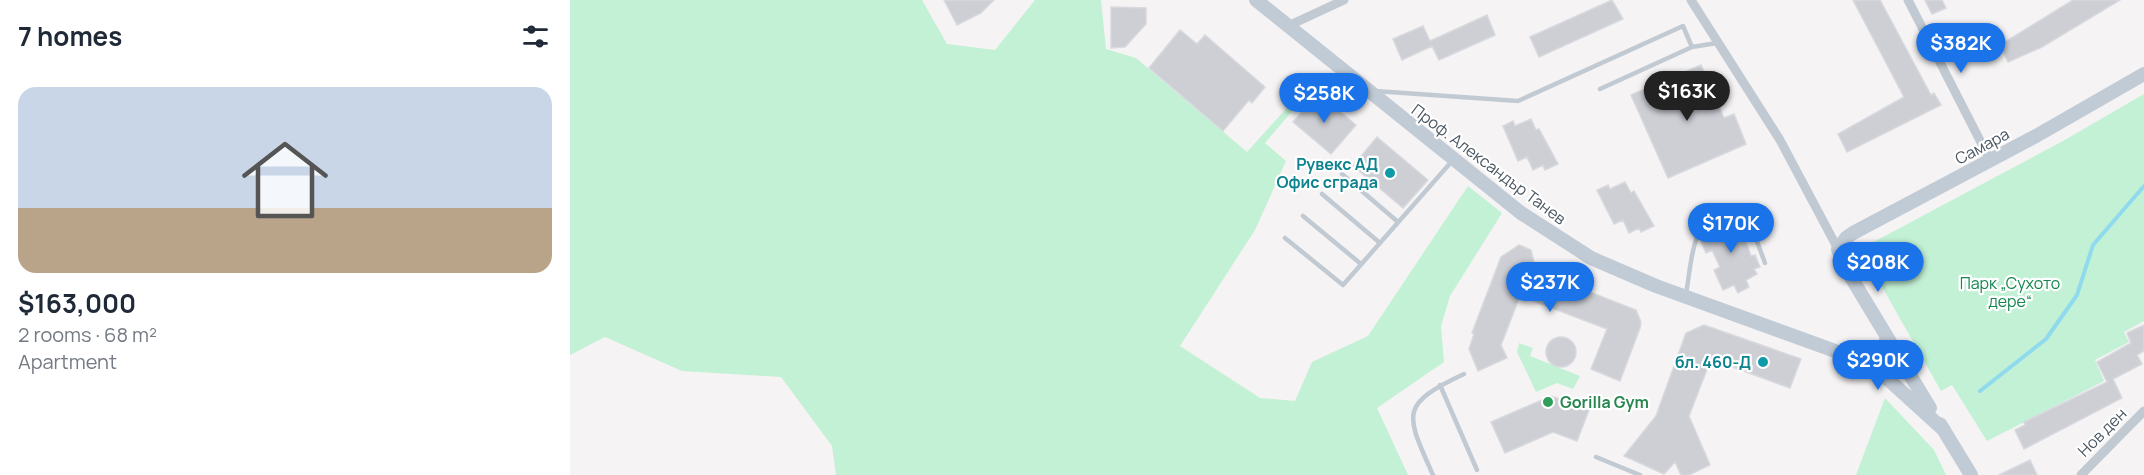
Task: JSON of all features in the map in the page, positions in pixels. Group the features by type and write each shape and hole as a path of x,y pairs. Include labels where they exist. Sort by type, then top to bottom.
{"street":[{"name":"Проф. Александър Танев","path":"1256,0 1521,213 1591,258 1686,296 1860,360 1890,381 1944,430"},
{"path":"1288,26 1344,0"},
{"path":"1690,0 1780,140 1838,249 1843,264 1885,338 1971,475"},
{"path":"1908,0 1990,160"},
{"name":"Самара","path":"1838,249 1853,233 2144,74"},
{"path":"1860,360 1870,363 1882,360 1888,348 1885,338"},
{"name":"Нов ден","path":"2081,475 2144,411"}],"lane":[{"path":"1366,90 1518,101 1683,26 1692,47"},
{"path":"1600,88 1692,47 1719,43"},
{"path":"1285,238 1343,285 1453,160"},
{"path":"1342,174 1398,222"},
{"path":"1322,194 1380,243"},
{"path":"1686,296 1697,233 1706,220 1720,209 1739,207 1746,212 1765,262"},
{"path":"1303,216 1361,264"},
{"path":"1433,475 1414,431 1412,415 1418,401 1440,385 1464,374"},
{"path":"1440,385 1478,470"},
{"path":"1596,457 1640,475"}],"green space":[{"path":"570,0 922,0 947,44 995,50 1035,0 1101,0 1106,49 1136,58 1247,152 1285,110 1305,79 1316,83 1265,143 1286,161 1255,230 1180,346 1260,398 1295,401 1312,362 1368,336 1468,186 1502,213 1450,296 1441,326 1444,362 1377,408 1408,475 836,475 832,446 781,377 682,371 605,337 570,355"},
{"name":"Парк „Сухото дере“","path":"2144,94 2144,321 2124,332 2129,342 2095,360 2104,381 1987,441 1952,385 1941,391 1864,255 1866,246 2063,141"},
{"path":"1519,343 1533,348 1530,356 1580,376 1573,389 1557,383 1536,392 1517,352"},
{"path":"1885,398 1934,450 1946,475 1856,475"}],"building":[{"path":"944,0 994,0 981,13 957,25"},
{"path":"1612,0 1623,19 1539,57 1530,37"},
{"path":"1853,0 1880,0 1931,95 1934,93 1941,105 1847,152 1838,134 1904,97"},
{"path":"1925,0 1942,0 1946,8 1932,14"},
{"path":"2073,0 2120,0 2042,47 2008,62 2000,45"},
{"path":"1111,7 1146,8 1146,24 1125,47 1111,48"},
{"path":"1487,15 1495,35 1439,60 1432,46 1402,60 1393,39 1423,26 1430,41"},
{"path":"1180,30 1197,44 1205,35 1265,87 1252,103 1249,100 1223,131 1149,68"},
{"path":"1701,65 1724,118 1734,114 1746,144 1668,178 1631,95"},
{"path":"1318,93 1356,125 1331,154 1293,122"},
{"path":"1531,119 1558,164 1545,170 1543,165 1533,170 1527,157 1518,161 1503,126 1513,121 1515,126"},
{"name":"Рувекс АД Офис сграда","path":"1377,137 1428,180 1403,208 1353,166"},
{"path":"1625,182 1631,193 1634,191 1654,226 1641,232 1639,228 1629,233 1623,220 1614,224 1597,190 1608,185 1610,189"},
{"path":"1729,216 1731,219 1737,217 1751,256 1755,255 1760,267 1754,269 1757,274 1746,280 1749,287 1738,293 1734,285 1723,290 1714,270 1720,267 1712,250 1706,253 1701,241 1711,236 1708,226"},
{"path":"1519,245 1531,250 1536,271 1636,310 1641,322 1640,328 1620,381 1591,369 1607,329 1520,296 1501,345 1507,358 1478,371 1469,349 1474,334 1472,333 1501,257"},
{"path":"1704,325 1801,359 1790,388 1711,359 1689,416 1710,465 1689,475 1681,475 1675,462 1664,474 1624,456 1656,416 1686,333"},
{"path":"2144,325 2144,351 2137,355 2142,364 2113,379 2122,398 2024,449 2015,430 2025,425 2024,422 2107,382 2097,362 2131,343 2127,333"},
{"path":"1561,337 1567,338 1575,346 1575,358 1567,366 1561,367 1555,366 1547,358 1546,352 1547,346 1555,338"},
{"path":"1551,396 1589,410 1577,441 1553,432 1505,453 1491,422"},
{"path":"2030,460 2037,475 1999,475"}],"waterway":[{"path":"1980,391 2046,339 2077,295 2093,245 2144,186"}],"place":[{"name":"Рувекс АД Офис сграда","path":"1390,173"},
{"name":"бл. 460-Д","path":"1763,362"},
{"name":"Gorilla Gym","path":"1548,402"}]}
